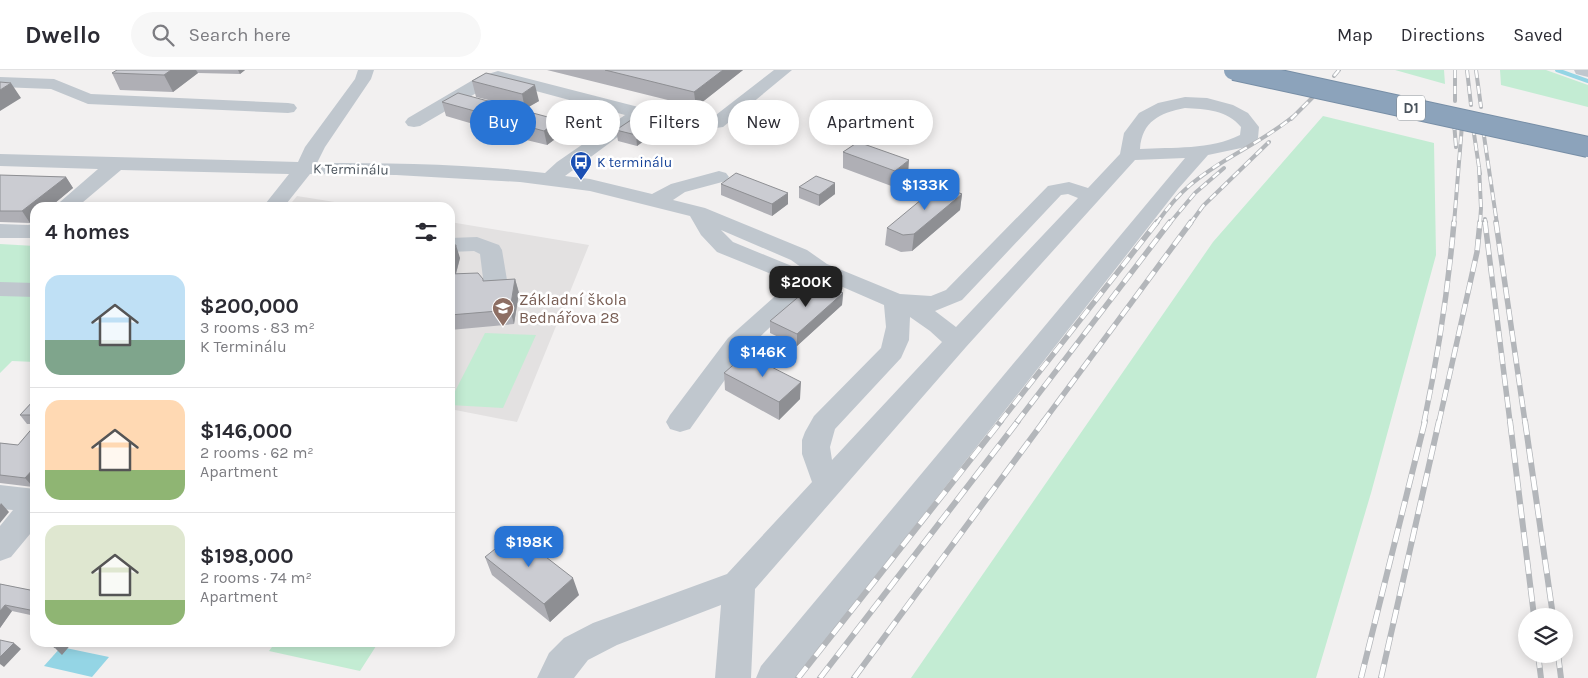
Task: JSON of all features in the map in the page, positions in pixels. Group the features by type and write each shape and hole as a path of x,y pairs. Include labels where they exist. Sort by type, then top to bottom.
{"highway":[{"name":"D1","path":"1234,70 1588,147"},
{"name":"D1","path":"1281,70 1588,136"}],"street":[{"path":"277,202 305,168 315,147 363,80 366,70"},
{"path":"718,122 784,70"},
{"path":"1582,70 1588,72"},
{"path":"414,122 484,81 498,76 630,111"},
{"path":"0,82 54,84 88,99 288,108"},
{"path":"455,98 470,102"},
{"path":"555,678 562,665 576,649 605,634 739,584 957,341 1129,156 1132,135 1149,114 1167,104 1197,103 1220,107 1238,114 1250,125 1251,134 1244,141 1201,151 1129,156"},
{"path":"551,180 564,166 630,119"},
{"path":"774,678 1171,185 1201,151"},
{"name":"K Terminálu","path":"0,160 432,171 551,180 590,185 656,200 697,212 709,230 725,247 812,274"},
{"path":"70,202 117,163"},
{"path":"656,200 678,188 719,177"},
{"path":"0,231 30,232"},
{"path":"455,245 477,244 491,250 496,286"},
{"path":"680,422 736,344 812,274 868,288 920,312 957,341"},
{"path":"0,289 30,290"},
{"path":"828,485 815,446 817,434 824,424 892,352 898,341 899,330 896,301"},
{"path":"0,497 30,501"},
{"path":"16,538 30,514"},
{"path":"733,678 739,584"}],"lane":[{"path":"896,301 934,304 954,295 1055,190 1069,188 1092,196"}],"shaded area":[{"path":"297,196 335,202 292,202"},
{"name":"Základní škola Bednářova 28","path":"455,223 589,245 517,422 455,410"}],"green space":[{"path":"1395,70 1444,70 1445,84"},
{"path":"1500,70 1546,70 1588,85 1588,107 1501,85"},
{"path":"1323,116 1434,143 1436,255 1371,493 1316,678 911,678 1213,242"},
{"path":"0,244 30,246 30,286 0,284"},
{"path":"0,292 30,293 30,362 12,361 0,373"},
{"path":"485,333 536,335 503,408 455,405 455,391"},
{"path":"272,647 375,647 360,671 269,651"}],"water":[{"path":"61,647 109,657 92,677 44,666"}],"building":[{"path":"117,70 171,70 164,75 112,73"},
{"path":"605,70 723,70 694,92"},
{"path":"486,73 535,85 522,94 472,81"},
{"path":"0,82 11,83 0,90"},
{"path":"458,93 484,100 470,100 470,110 442,102"},
{"path":"536,114 546,117 546,130 544,131 536,129"},
{"path":"630,121 630,134 620,131 620,127"},
{"path":"854,145 866,145 909,160 895,171 843,152"},
{"path":"736,173 788,193 772,204 721,184"},
{"path":"0,175 66,177 34,202 30,202 30,205 22,211 0,211"},
{"path":"816,176 835,183 819,195 799,187"},
{"path":"939,185 962,194 914,234 903,235 887,228"},
{"path":"478,273 483,281 515,279 510,310 455,315 455,274"},
{"path":"816,282 843,293 797,334 770,321"},
{"path":"746,354 801,382 779,402 724,373"},
{"path":"30,404 30,415 20,415"},
{"path":"30,431 30,472 25,478 0,475 0,443 18,445"},
{"path":"515,533 573,578 544,604 485,557"},
{"path":"0,584 30,590 30,610 5,605 0,611"},
{"path":"0,640 14,643 0,657"}],"waterway":[{"path":"1557,70 1588,81"}],"railway":[{"path":"1334,76 1339,70"},
{"path":"1455,70 1455,101"},
{"path":"1467,70 1471,105"},
{"path":"1476,70 1481,107"},
{"path":"1295,115 1318,92"},
{"path":"1156,224 1180,195 1201,176 1269,134 1295,115"},
{"path":"1291,119 1295,115"},
{"path":"1454,122 1456,147"},
{"path":"1454,224 1462,125"},
{"path":"1473,127 1479,167"},
{"path":"1483,129 1497,224"},
{"path":"1190,224 1203,206 1269,142"},
{"path":"1479,167 1480,174"},
{"path":"1479,167 1480,224"},
{"path":"1169,224 1195,193 1224,168"},
{"path":"1485,219 1486,224"},
{"path":"1000,422 1157,222"},
{"path":"1017,422 1170,222"},
{"path":"1043,422 1191,222"},
{"path":"1424,422 1442,323 1454,222"},
{"path":"1439,422 1477,252 1480,222"},
{"path":"1485,222 1510,422"},
{"path":"1496,222 1525,422"},
{"path":"798,678 1001,421"},
{"path":"820,678 1018,421"},
{"path":"854,678 1044,421"},
{"path":"1361,678 1425,421"},
{"path":"1381,678 1439,421"},
{"path":"1510,421 1533,608"},
{"path":"1525,421 1552,608"},
{"path":"1539,663 1541,678"},
{"path":"1559,663 1561,678"}],"place":[{"name":"K terminálu","path":"581,181"},
{"name":"Základní škola Bednářova 28","path":"503,327"}]}
